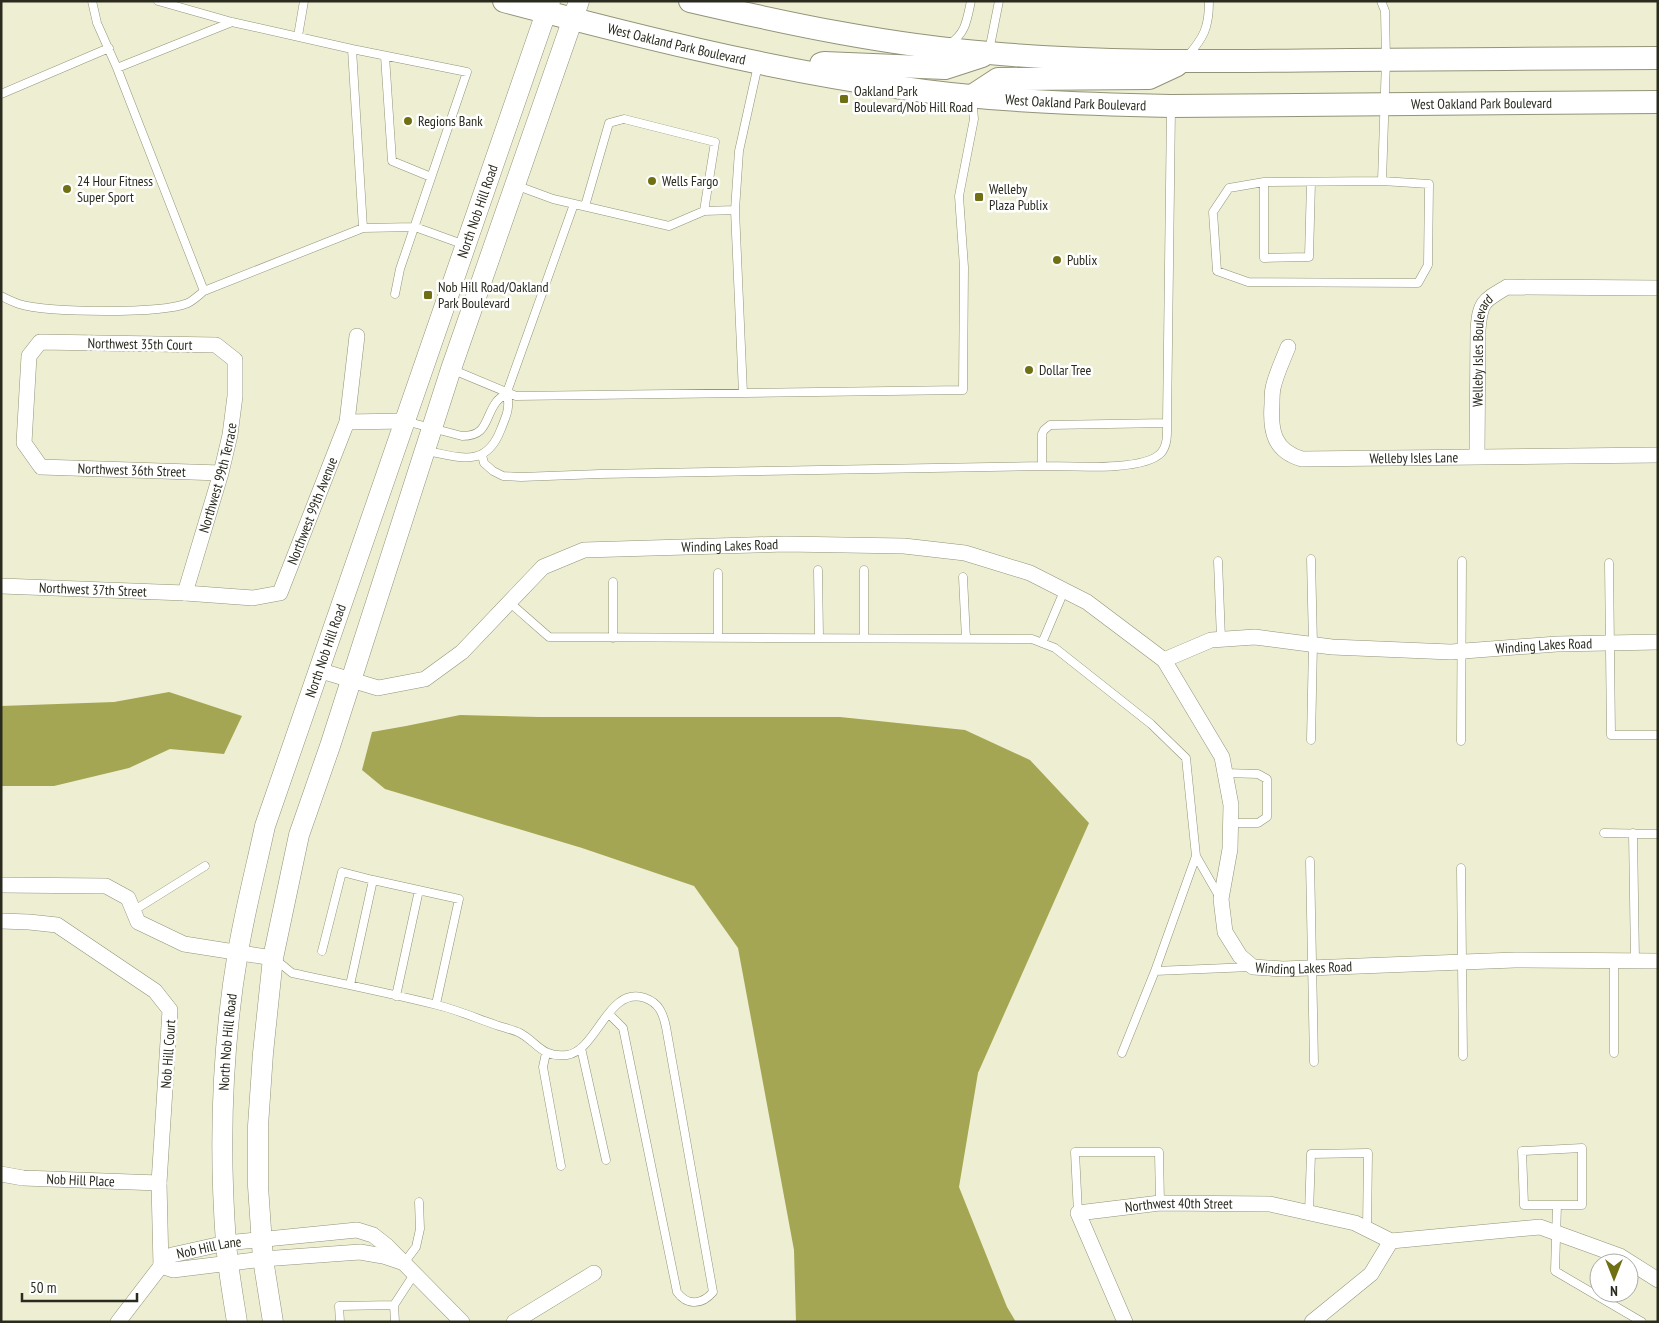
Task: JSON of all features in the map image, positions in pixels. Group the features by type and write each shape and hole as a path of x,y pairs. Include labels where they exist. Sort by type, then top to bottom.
{"main road":[{"name":"West Oakland Park Boulevard","path":"504,1 576,10 702,51 759,63 897,88 972,96 1097,104 1171,106 1658,102"},
{"path":"690,1 798,26 941,49 1075,59 1182,62 1658,58"},
{"name":"North Nob Hill Road","path":"237,1322 228,1263 223,1187 223,1125 228,1036 238,952 265,826 548,7"},
{"name":"North Nob Hill Road","path":"273,1322 263,1259 258,1186 258,1126 263,1053 273,958 299,835 351,681 431,428 576,10"},
{"path":"805,72 824,63 945,68 988,53"},
{"path":"972,96 998,79 1149,78 1182,62"}],"street":[{"name":"Welleby Isles Boulevard","path":"1477,456 1478,330 1480,310 1490,297 1507,287 1658,288"},
{"name":"Northwest 99th Avenue","path":"185,593 253,598 280,593 347,422 357,336"},
{"name":"Northwest 35th Court","path":"41,467 24,444 29,356 40,342 216,346 234,360"},
{"name":"Welleby Isles Lane","path":"1288,347 1273,388 1271,412 1273,433 1278,445 1292,456 1302,460 1477,456 1658,455"},
{"name":"Northwest 99th Terrace","path":"185,593 221,473 230,435 234,396 234,360"},
{"path":"347,422 405,421"},
{"name":"Northwest 36th Street","path":"41,467 221,473"},
{"name":"Winding Lakes Road","path":"318,670 378,688 425,679 462,652 543,567 584,550 785,544 904,546 965,553 1030,574 1087,602 1164,660 1222,757 1231,805 1230,849 1221,899 1225,932 1240,956 1253,967 1283,969 1515,960 1658,962"},
{"name":"Northwest 37th Street","path":"1,586 185,593"},
{"name":"Winding Lakes Road","path":"1164,660 1211,640 1256,637 1332,647 1461,651 1557,644 1658,642"},
{"path":"1,885 106,886 128,898 138,922 184,944 273,958"},
{"name":"Nob Hill Court","path":"1,921 57,925 155,991 170,1010 160,1183 161,1266"},
{"name":"Nob Hill Place","path":"1,1174 23,1178 160,1183"},
{"name":"Northwest 40th Street","path":"1078,1213 1160,1203 1270,1204 1355,1222 1391,1241"},
{"path":"1078,1213 1125,1322"},
{"path":"1312,1322 1371,1274 1391,1241 1540,1227 1620,1256 1658,1280"},
{"name":"Nob Hill Lane","path":"118,1322 161,1266 172,1255 226,1243 357,1230 373,1235 409,1268 462,1322"},
{"path":"344,1231 347,1253"},
{"name":"Nob Hill Lane","path":"161,1266 173,1270 263,1259 360,1252 383,1256 409,1268"},
{"path":"514,1322 594,1273"}],"lane":[{"path":"92,1 98,23 204,291"},
{"path":"158,1 232,22 467,72 400,269 396,294"},
{"path":"298,36 304,1"},
{"path":"941,49 957,39 966,27 971,1"},
{"path":"988,53 999,1"},
{"path":"1182,62 1200,42 1209,21 1209,1"},
{"path":"1381,1 1385,11 1386,60 1382,181"},
{"path":"117,68 232,22"},
{"path":"1,94 109,48"},
{"path":"352,49 363,228"},
{"path":"385,56 392,161 432,177"},
{"path":"743,393 734,210 739,151 759,63"},
{"path":"451,369 516,396 963,390 964,267 959,196 974,119 972,96"},
{"path":"482,455 484,462 493,472 503,476 522,477 1129,465 1149,461 1162,452 1167,439 1171,106"},
{"path":"585,206 609,123 624,119 716,142 704,211"},
{"path":"1382,181 1429,184 1428,265 1418,283 1248,282 1217,271 1212,212 1229,188 1264,182 1382,181"},
{"path":"1264,182 1264,258 1308,258 1311,182"},
{"path":"515,185 553,199 669,226 704,211 734,210"},
{"path":"424,451 471,458 482,455 490,450 496,441 509,407 507,392 574,204"},
{"path":"1,296 20,304 54,309 97,311 168,309 190,302 204,291 363,228 414,228 465,245"},
{"path":"405,421 462,436 471,436 484,427 497,401 507,392"},
{"path":"1042,466 1042,434 1050,425 1167,423"},
{"path":"1311,559 1313,644 1311,740"},
{"path":"1218,561 1221,639"},
{"path":"1461,741 1462,561"},
{"path":"1609,563 1611,735 1658,735"},
{"path":"818,570 819,638"},
{"path":"864,570 864,638"},
{"path":"718,574 718,638"},
{"path":"963,577 966,639"},
{"path":"613,582 613,638"},
{"path":"1042,643 1064,591"},
{"path":"509,602 549,637 1032,639 1055,648 1152,724 1186,758 1196,856 1221,899"},
{"path":"1225,773 1258,774 1267,779 1267,817 1258,822 1230,822"},
{"path":"1604,833 1658,834"},
{"path":"1633,834 1635,961"},
{"path":"1122,1053 1155,971 1196,856"},
{"path":"1310,861 1314,1062"},
{"path":"133,911 205,866"},
{"path":"1461,868 1463,1056"},
{"path":"322,951 342,872 459,899 436,1004"},
{"path":"350,985 373,880"},
{"path":"396,996 419,890"},
{"path":"273,958 292,973 436,1004 521,1034 546,1053 568,1055 581,1048 614,1006 634,996 653,1001 662,1011 712,1292 706,1300 692,1303 682,1299 677,1292 623,1028 608,1014"},
{"path":"1614,961 1614,1053"},
{"path":"1155,971 1253,967"},
{"path":"581,1048 606,1160"},
{"path":"546,1053 543,1067 560,1166"},
{"path":"1582,1148 1582,1205 1557,1205 1524,1206 1522,1150 1582,1148"},
{"path":"1078,1213 1075,1152 1159,1152 1160,1203"},
{"path":"1309,1213 1312,1154 1368,1152 1367,1229"},
{"path":"395,1322 394,1305 409,1268 420,1229 419,1202"},
{"path":"1557,1205 1555,1271 1642,1322"},
{"path":"340,1322 339,1306 394,1305"}],"shaded area":[{"path":"169,692 242,716 224,754 170,749 129,768 54,786 1,786 1,706 114,702"},
{"path":"460,715 539,717 840,717 965,730 1030,760 1089,823 978,1073 959,1187 1007,1307 1016,1322 796,1322 794,1250 738,948 694,886 582,848 385,789 362,770 372,732"}],"place":[{"name":"Oakland Park Boulevard/Nob Hill Road","path":"844,99"},
{"name":"Regions Bank","path":"408,121"},
{"name":"Wells Fargo","path":"652,181"},
{"name":"24 Hour Fitness Super Sport","path":"67,189"},
{"name":"Welleby Plaza Publix","path":"979,197"},
{"name":"Publix","path":"1057,260"},
{"name":"Nob Hill Road/Oakland Park Boulevard","path":"428,295"},
{"name":"Dollar Tree","path":"1029,370"}]}
